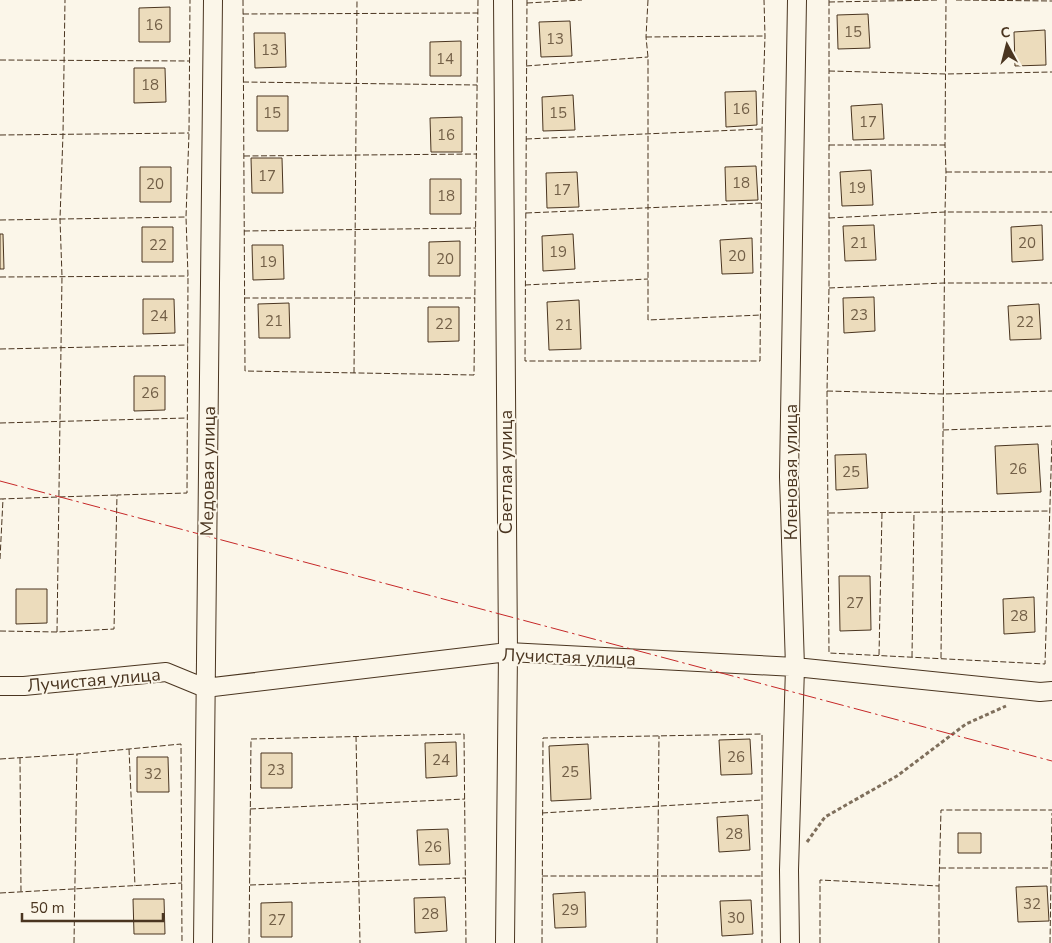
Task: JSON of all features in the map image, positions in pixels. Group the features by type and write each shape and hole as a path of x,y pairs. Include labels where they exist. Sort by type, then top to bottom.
{"street":[{"name":"Медовая улица","path":"203,943 213,0"},
{"name":"Светлая улица","path":"503,0 508,652 505,943"},
{"name":"Кленовая улица","path":"790,943 789,870 795,667 789,477 797,0"},
{"name":"Лучистая улица","path":"0,686 24,686 166,672 205,688 508,652 795,667 1040,692 1052,691"}],"path":[{"path":"789,870 825,817 897,776 966,724 1007,706"}],"building":[{"path":"170,7 170,42 139,42 139,8"},
{"path":"868,14 870,48 838,49 837,15"},
{"path":"570,21 572,56 541,57 539,22"},
{"path":"1045,30 1046,65 1015,66 1014,32"},
{"path":"254,33 285,33 286,67 255,68"},
{"path":"461,41 461,76 430,76 430,42"},
{"path":"134,68 165,68 166,102 134,103"},
{"path":"756,91 757,125 726,127 725,92"},
{"path":"573,95 575,130 543,131 542,97"},
{"path":"257,96 288,96 288,131 257,131"},
{"path":"882,104 884,139 853,140 851,106"},
{"path":"462,117 462,152 431,152 430,118"},
{"path":"251,158 282,158 283,193 252,193"},
{"path":"756,166 758,200 726,201 725,167"},
{"path":"140,167 171,167 171,202 140,202"},
{"path":"871,170 873,205 842,206 840,172"},
{"path":"577,172 579,207 547,208 546,173"},
{"path":"430,179 461,179 461,214 430,214"},
{"path":"874,225 876,260 845,261 843,226"},
{"path":"1042,225 1043,260 1012,262 1011,227"},
{"path":"142,227 173,227 173,262 142,262"},
{"path":"0,234 3,234 4,269 0,269"},
{"path":"573,234 575,269 543,271 542,236"},
{"path":"752,238 753,273 722,274 720,240"},
{"path":"460,241 460,276 429,276 429,242"},
{"path":"252,245 283,245 284,279 253,280"},
{"path":"874,297 875,331 844,333 843,298"},
{"path":"143,299 174,299 175,333 143,334"},
{"path":"579,300 581,349 549,350 547,302"},
{"path":"289,303 290,338 259,338 258,304"},
{"path":"1039,304 1041,339 1010,340 1008,306"},
{"path":"428,307 459,307 459,341 428,342"},
{"path":"134,376 165,376 165,410 134,411"},
{"path":"1038,444 1041,492 997,494 995,446"},
{"path":"866,454 868,488 836,490 835,455"},
{"path":"839,576 870,576 871,630 840,631"},
{"path":"16,589 47,589 47,623 16,624"},
{"path":"1034,597 1035,632 1004,634 1003,599"},
{"path":"750,739 752,774 721,775 719,740"},
{"path":"456,742 457,776 426,778 425,743"},
{"path":"588,744 591,799 551,801 549,746"},
{"path":"261,753 292,753 292,788 261,788"},
{"path":"137,757 168,757 169,792 137,792"},
{"path":"748,815 750,850 719,852 717,817"},
{"path":"448,829 450,864 419,865 417,830"},
{"path":"958,833 981,833 981,853 958,853"},
{"path":"1047,886 1049,921 1018,922 1016,887"},
{"path":"585,892 586,927 555,928 553,894"},
{"path":"445,897 447,931 415,933 414,898"},
{"path":"133,899 164,899 165,934 134,934"},
{"path":"751,900 753,934 722,936 720,901"},
{"path":"292,902 292,937 261,937 261,903"}],"fence":[{"path":"57,632 62,276 60,219 65,0"},
{"path":"0,631 57,632 114,629 117,495 187,493 188,276 186,217 190,0"},
{"path":"243,0 245,371 474,375 478,0"},
{"path":"354,373 357,0"},
{"path":"527,0 525,361 760,361 764,0"},
{"path":"527,3 582,0"},
{"path":"648,0 646,37 648,57 648,320 761,315"},
{"path":"829,0 827,391 829,653 1045,664 1052,440"},
{"path":"829,2 939,0"},
{"path":"941,658 946,0"},
{"path":"956,0 1052,1"},
{"path":"243,14 478,13"},
{"path":"646,37 765,36"},
{"path":"526,66 648,57"},
{"path":"0,60 189,61"},
{"path":"829,71 946,74 1052,72"},
{"path":"243,82 477,85"},
{"path":"526,139 762,129"},
{"path":"0,135 189,133"},
{"path":"829,145 945,145"},
{"path":"244,156 477,154"},
{"path":"946,172 1052,172"},
{"path":"526,213 761,203"},
{"path":"829,218 945,212 1052,212"},
{"path":"0,220 186,217"},
{"path":"244,231 476,228"},
{"path":"0,277 188,276"},
{"path":"525,285 648,279"},
{"path":"829,288 944,283 1052,283"},
{"path":"244,298 475,298"},
{"path":"0,349 188,345"},
{"path":"827,391 943,394 1052,391"},
{"path":"0,423 187,418"},
{"path":"943,430 1052,426"},
{"path":"0,499 117,495"},
{"path":"0,559 3,499"},
{"path":"829,513 1050,511"},
{"path":"912,657 914,512"},
{"path":"879,655 882,513"},
{"path":"249,943 251,739 464,734 466,943"},
{"path":"542,943 543,738 762,734 762,943"},
{"path":"356,736 360,943"},
{"path":"657,943 659,736"},
{"path":"74,943 77,754 181,744 182,943"},
{"path":"129,749 135,886"},
{"path":"0,759 77,754"},
{"path":"20,758 21,892"},
{"path":"250,809 465,799"},
{"path":"542,813 762,800"},
{"path":"820,943 820,880 939,886 941,810 1052,810"},
{"path":"1050,943 1052,813"},
{"path":"940,868 1051,868"},
{"path":"542,876 762,876"},
{"path":"250,885 466,878"},
{"path":"0,893 182,883"},
{"path":"939,886 939,943"}],"power":[{"path":"0,481 1052,761"}]}
